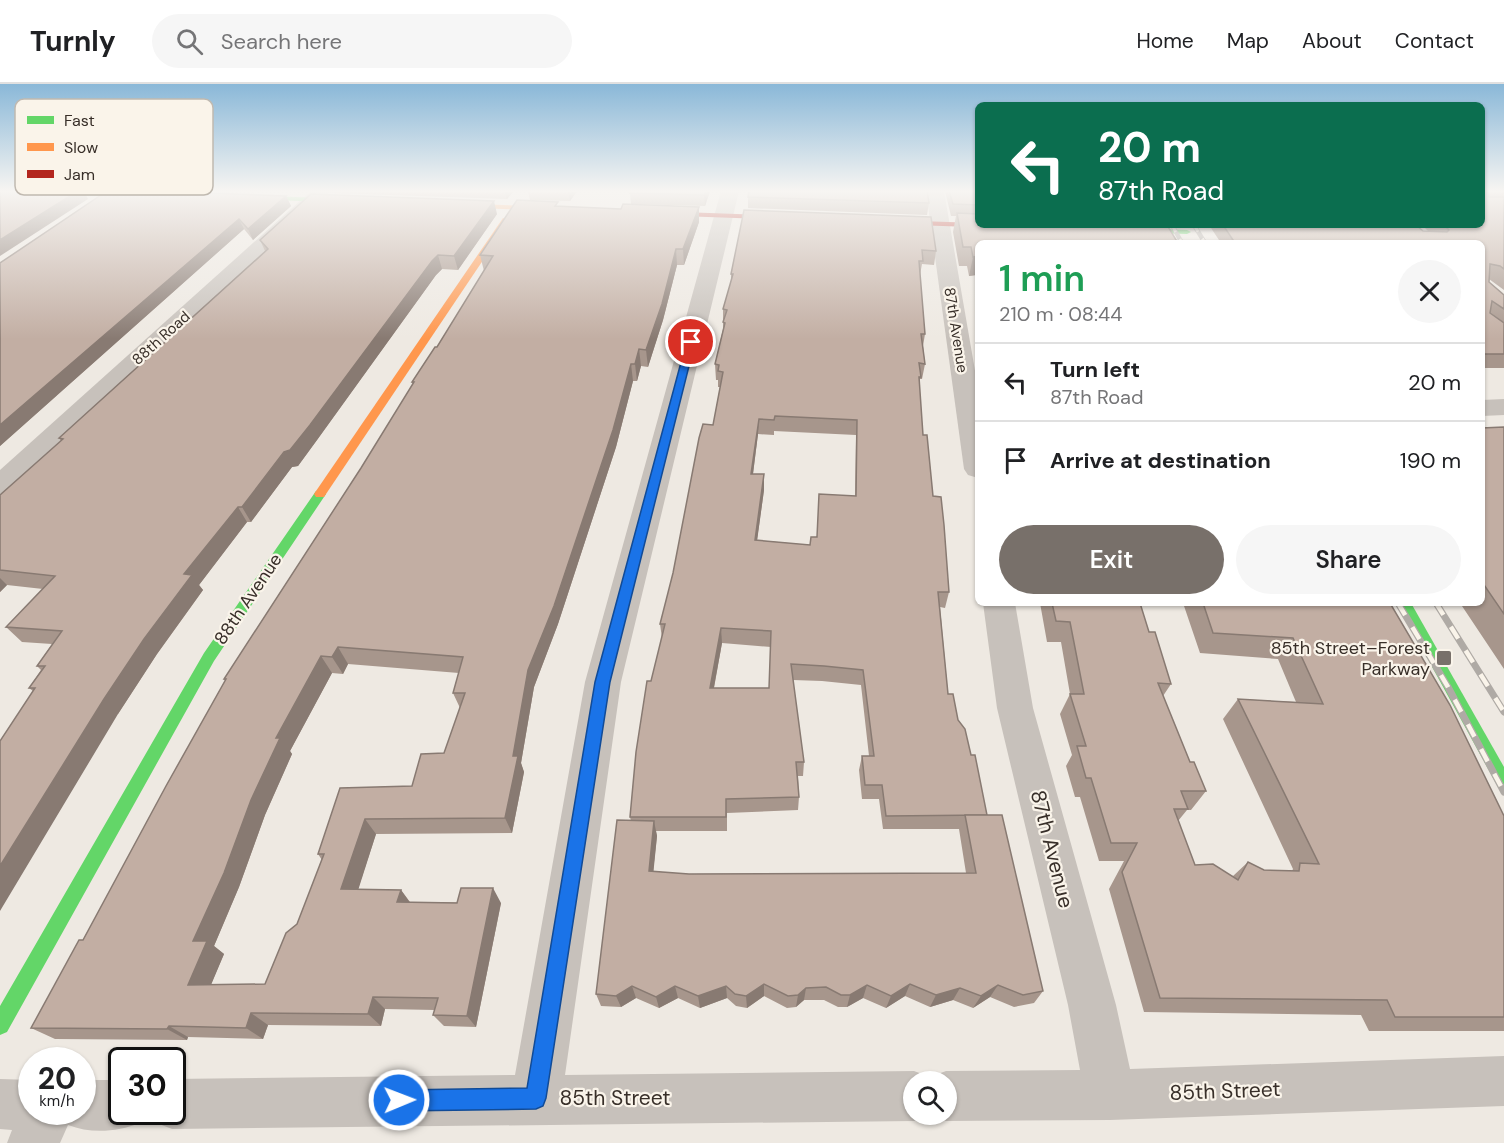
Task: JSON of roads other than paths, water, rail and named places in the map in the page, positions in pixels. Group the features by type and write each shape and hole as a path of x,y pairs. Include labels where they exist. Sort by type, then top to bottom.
{"street":[{"name":"88th Road","path":"0,485 267,240"},
{"name":"88th Avenue","path":"0,1026 209,657 492,240"},
{"path":"536,1098 603,682 717,240"},
{"name":"87th Avenue","path":"942,240 975,450"},
{"path":"1485,408 1504,408"},
{"name":"87th Avenue","path":"999,606 1016,708 1092,1005 1110,1095"},
{"path":"1406,606 1504,782"},
{"name":"85th Street","path":"957,1096 1110,1095 1504,1081"},
{"name":"85th Street","path":"186,1104 536,1098 903,1096"},
{"path":"0,1104 18,1105"},
{"path":"33,1143 42,1125"}],"railway":[{"path":"1400,606 1448,687 1504,792"},
{"path":"1438,606 1504,712"}],"place":[{"name":"85th Street–Forest Parkway","path":"1444,658"}]}
